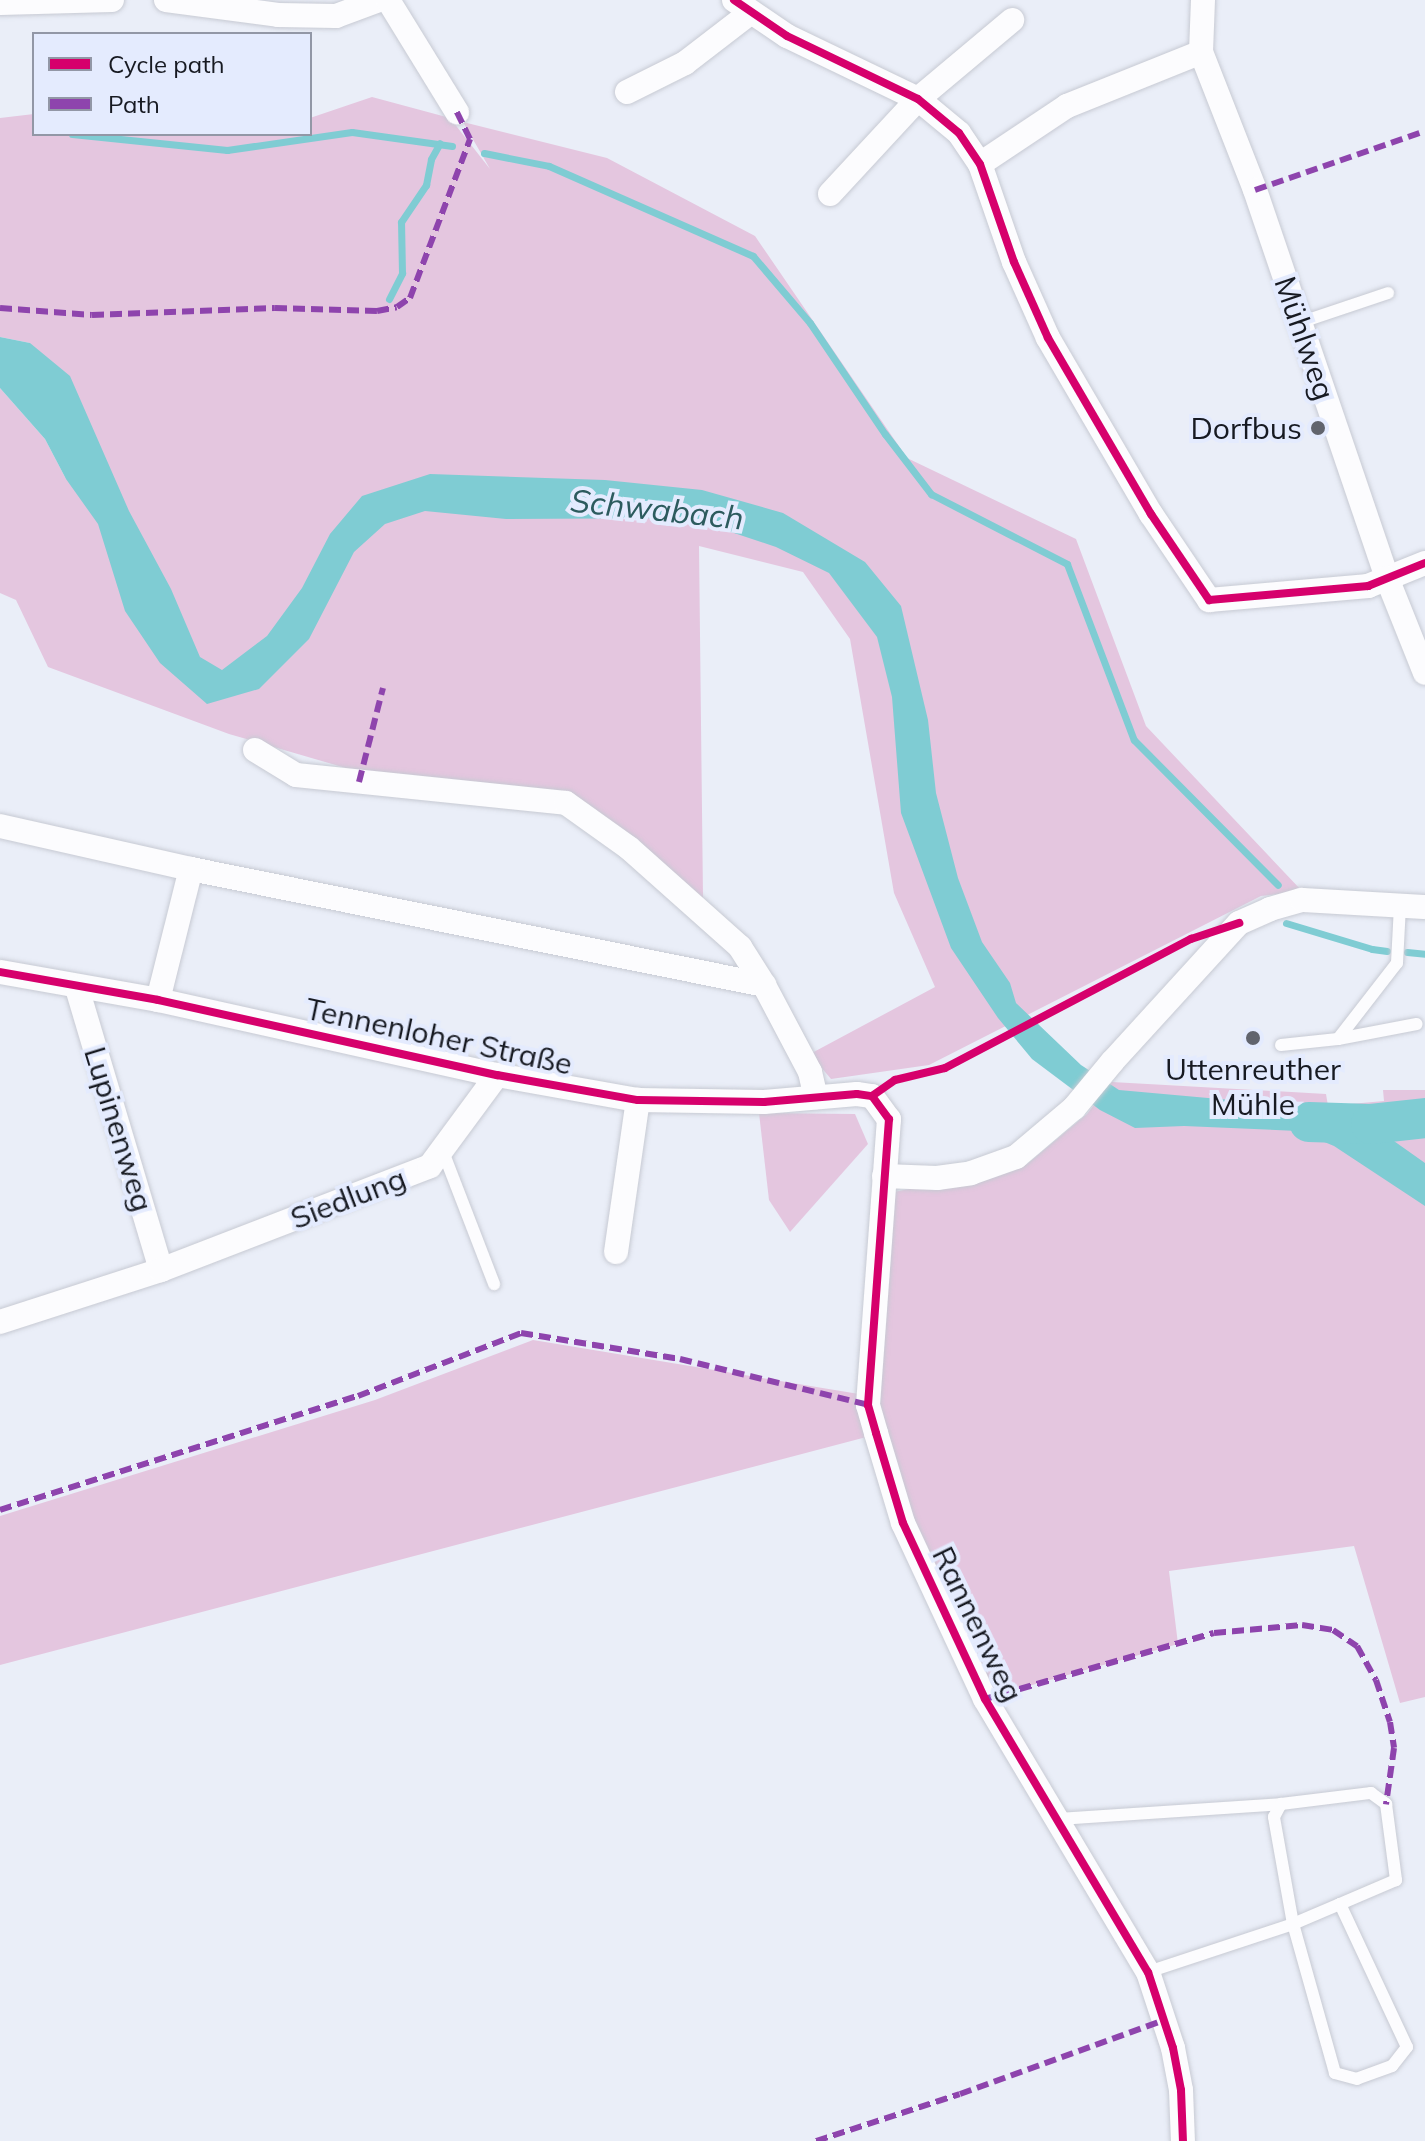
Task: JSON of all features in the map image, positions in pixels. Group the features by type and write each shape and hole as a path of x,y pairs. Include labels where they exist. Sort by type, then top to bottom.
{"street":[{"path":"0,3 112,0"},
{"path":"166,0 278,15 336,16 379,0"},
{"path":"388,0 457,112"},
{"name":"Mühlweg","path":"1203,0 1201,52 1255,190 1387,578 1425,673"},
{"path":"627,92 685,63 742,6 787,36 918,99 959,133 980,164 1014,262 1048,338 1151,514 1209,600 1368,586 1425,563"},
{"path":"830,194 918,99 1012,20"},
{"path":"980,164 1067,106 1201,52"},
{"path":"255,750 296,775 566,803 629,848 740,947 810,1072 816,1097"},
{"path":"0,826 191,869 764,985"},
{"path":"158,1000 191,869"},
{"path":"884,1176 937,1178 971,1173 1016,1157 1074,1108 1239,923 1270,909 1302,900 1425,907"},
{"name":"Tennenloher Straße","path":"0,972 158,1000 497,1075 638,1100 764,1102 872,1096"},
{"name":"Lupinenweg","path":"77,988 161,1270"},
{"name":"Siedlung","path":"0,1322 161,1270 430,1166 497,1075"},
{"name":"Rannenweg","path":"872,1096 889,1119 868,1405 909,1536 985,1699 1148,1972 1173,2048 1181,2090 1183,2141"},
{"path":"616,1252 638,1100"}],"lane":[{"path":"1299,323 1388,293"},
{"path":"1338,1039 1397,963 1400,905"},
{"path":"1281,1045 1338,1039 1417,1024"},
{"path":"442,1149 494,1284"},
{"path":"1057,1819 1281,1804 1371,1793 1386,1804 1396,1880 1293,1924 1148,1972"},
{"path":"1281,1804 1274,1817 1293,1924 1335,2073 1357,2079 1392,2066 1407,2047 1340,1904"}],"shaded area":[{"path":"372,97 450,118 490,169 463,122 607,158 755,236 907,458 1076,539 1146,726 1302,891 1261,896 929,1065 831,1079 810,1054 935,987 894,893 850,639 803,572 699,546 703,898 567,795 363,773 229,734 48,667 16,600 0,593 0,388 45,439 66,479 30,343 0,337 0,118 32,114 32,136 312,136 312,117"},
{"path":"1112,1082 1326,1094 1328,1106 1384,1101 1383,1090 1425,1090 1425,1697 1400,1703 1354,1546 1169,1571 1178,1644 986,1698 874,1435 0,1665 0,1516 375,1400 533,1340 871,1396 889,1193 1026,1165 1087,1114"},
{"path":"759,1113 855,1114 868,1144 790,1232 769,1200"}],"water":[{"path":"0,337 30,343 70,376 129,511 171,589 200,657 222,670 267,636 302,588 330,534 362,496 430,474 605,480 702,490 783,513 865,562 901,606 928,720 936,793 958,878 982,942 1010,983 1016,1003 1081,1065 1119,1090 1287,1105 1340,1118 1384,1134 1425,1163 1425,1206 1334,1146 1298,1131 1184,1126 1135,1128 1100,1110 1032,1059 998,1018 951,948 901,813 892,697 877,637 829,573 776,547 689,518 506,519 425,511 385,524 354,552 309,639 259,689 207,704 160,663 125,611 98,524 66,479 45,439 0,388"}],"waterway":[{"path":"91,136 227,150 352,132 452,146"},
{"path":"389,299 402,273 401,222 426,185 431,159 440,143"},
{"path":"484,153 549,166 753,256 810,323 885,434 931,494 1067,564 1134,740 1278,885"},
{"path":"1286,923 1387,951"},
{"path":"1407,952 1425,954"},
{"name":"Schwabach","path":"1309,1122 1371,1124 1425,1118"}],"marked path":[{"path":"0,308 92,315 275,308 377,311 397,307 410,298 470,139 457,112"},
{"path":"1255,190 1425,131"},
{"path":"359,782 383,688"},
{"path":"0,1510 358,1396 521,1333 680,1359 868,1405"},
{"path":"985,1699 1214,1633 1302,1625 1333,1630 1357,1646 1376,1680 1390,1722 1394,1748 1386,1804"},
{"path":"816,2141 960,2094 1164,2020"}],"cycle path":[{"path":"734,0 787,36 918,99 959,133 980,164 1014,262 1048,338 1151,514 1209,600 1368,586 1425,563"},
{"path":"872,1096 895,1080 945,1068 1191,939 1239,923"},
{"path":"0,972 158,1000 497,1075 638,1100 764,1102 857,1094 872,1096"},
{"path":"872,1096 889,1119 868,1405 876,1433 903,1523 985,1699 1148,1972 1173,2048 1181,2090 1183,2141"}],"place":[{"name":"Dorfbus","path":"1318,428"},
{"name":"Uttenreuther Mühle","path":"1253,1038"}]}
